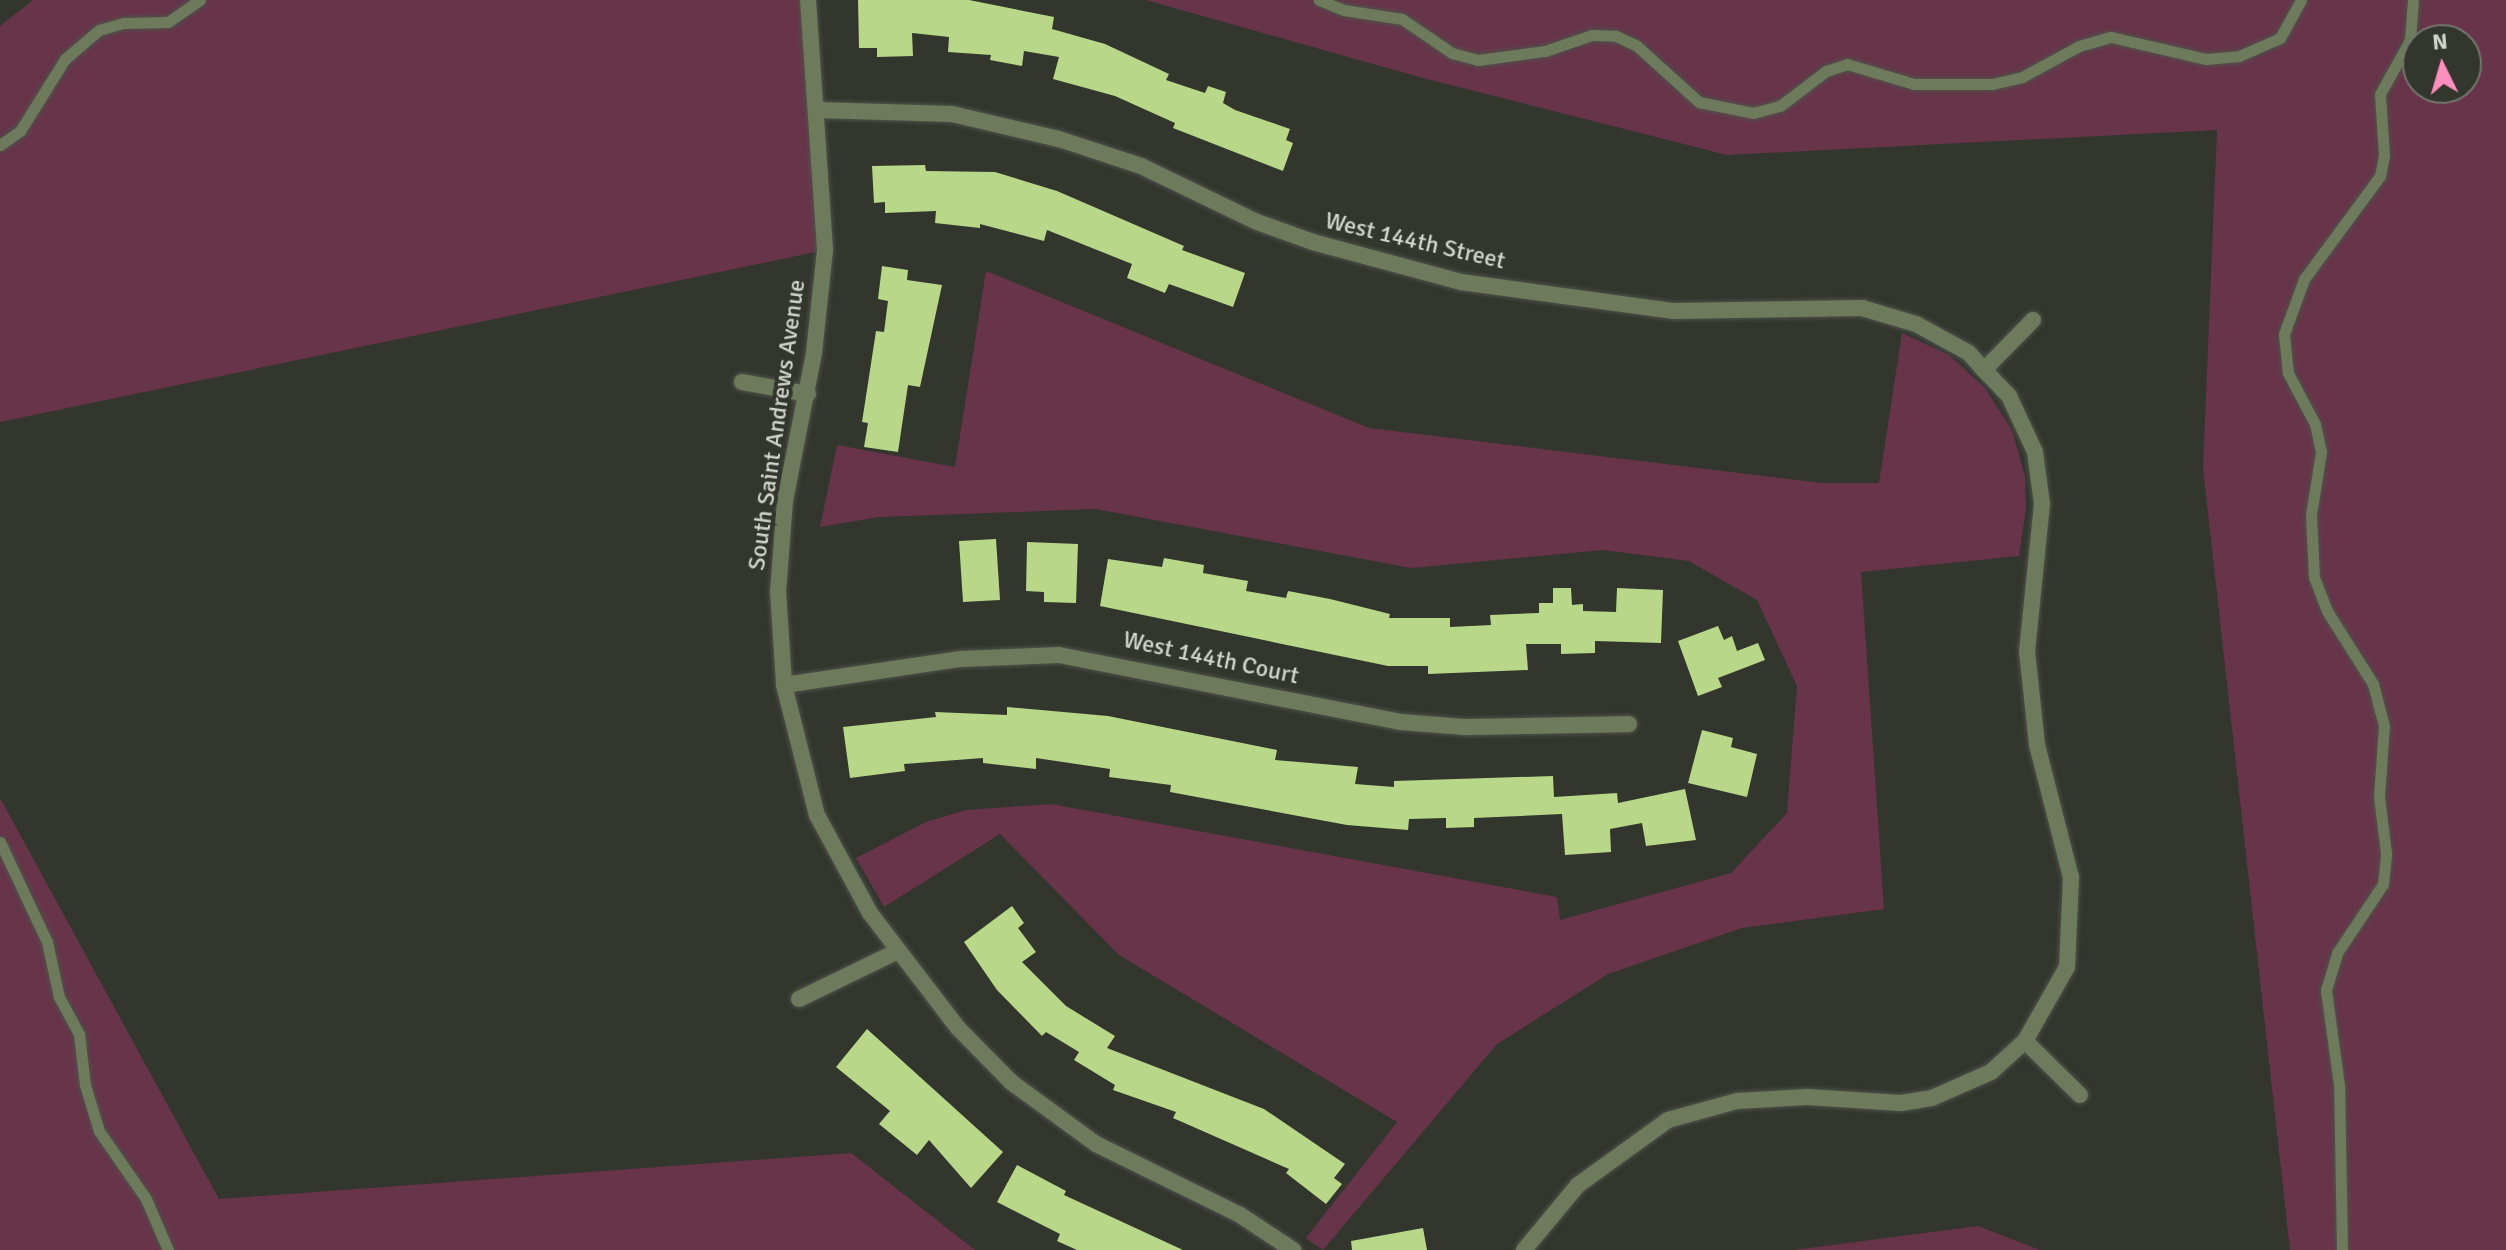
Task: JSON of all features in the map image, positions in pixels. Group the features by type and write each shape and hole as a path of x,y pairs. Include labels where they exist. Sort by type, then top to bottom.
{"street":[{"name":"South Saint Andrews Avenue","path":"808,0 825,250 808,394 779,548 784,685 800,767 817,815 850,883 898,951 958,1028 1040,1107 1096,1144 1240,1215 1293,1250"},
{"name":"West 144th Street","path":"817,110 952,114 1059,139 1141,166 1257,222 1313,242 1461,282 1674,311 1862,308 1916,324 1969,353 2009,396 2035,452 2042,504 2027,651 2037,745 2071,877 2067,967 2025,1041 1991,1072 1932,1098 1901,1103 1807,1097 1737,1101 1668,1120 1578,1185 1524,1250"},
{"path":"1984,370 2033,320"},
{"path":"742,382 808,394"},
{"name":"West 144th Court","path":"784,685 961,659 1059,655 1401,722 1465,727 1629,724"},
{"path":"799,999 898,951"},
{"path":"2025,1041 2080,1095"}],"lane":[{"path":"0,145 20,131 48,81 90,37 113,25 168,22 200,0"},
{"path":"1319,0 1344,10 1402,19 1452,53 1478,60 1545,51 1592,35 1616,36 1637,46 1699,102 1753,113 1780,106 1826,71 1847,64 1914,84 1992,84 2022,77 2079,46 2111,37 2206,59 2230,57 2280,38 2301,0"},
{"path":"2342,1250 2339,1085 2326,990 2337,953 2386,874 2379,797 2384,726 2373,684 2327,611 2314,577 2311,515 2321,452 2315,424 2288,373 2284,334 2304,279 2380,176 2384,155 2380,94 2414,29 2413,0"},
{"path":"0,842 18,890 47,942 59,997 79,1034 85,1085 99,1131 146,1199 168,1250"}],"shaded area":[{"path":"33,0 805,0 825,250 0,422 0,26"},
{"path":"1146,0 2506,0 2506,1250 2290,1250 2203,468 2217,130 1727,155 1423,78"},
{"path":"986,271 1369,428 1822,483 1879,483 1902,333 1949,355 1985,388 2012,430 2025,476 2026,509 2019,556 1861,572 1884,909 1742,928 1608,974 1497,1044 1323,1250 1306,1238 1397,1122 1119,955 1000,834 884,907 856,858 926,822 966,810 1051,804 1557,897 1560,920 1731,873 1787,813 1797,686 1757,600 1689,561 1603,550 1411,568 1096,509 879,517 820,527 837,445 955,467"},
{"path":"0,798 219,1199 851,1153 975,1250 0,1250"},
{"path":"1978,1226 2040,1250 1794,1250"}],"building":[{"path":"858,0 969,0 1054,17 1052,29 1105,44 1169,74 1166,80 1205,93 1208,86 1226,92 1223,103 1235,110 1290,129 1286,140 1293,143 1283,171 1173,128 1175,123 1115,96 1053,79 1059,57 1024,51 1022,66 990,60 991,55 948,52 949,37 912,33 913,56 877,57 877,48 859,48"},
{"path":"925,165 926,171 995,172 1057,191 1184,246 1182,250 1245,273 1233,307 1169,284 1165,293 1127,278 1132,264 1047,230 1044,241 980,224 980,228 935,223 936,211 885,213 885,202 874,203 872,166"},
{"path":"882,266 908,270 907,280 942,285 920,387 908,385 898,452 864,447 868,423 862,422 876,331 884,332 888,301 878,299"},
{"path":"996,539 1000,600 963,602 959,541"},
{"path":"1027,542 1078,544 1076,603 1044,602 1044,592 1026,591"},
{"path":"1164,558 1204,565 1203,573 1248,581 1246,591 1286,598 1288,591 1390,614 1389,618 1450,618 1450,627 1491,625 1490,615 1539,613 1539,603 1553,603 1553,588 1571,588 1572,605 1583,604 1583,611 1616,612 1617,588 1663,590 1661,643 1595,641 1595,653 1561,654 1561,644 1526,644 1528,670 1428,674 1428,666 1388,666 1100,606 1108,559 1162,567"},
{"path":"1718,626 1724,640 1732,636 1737,651 1758,643 1765,660 1718,678 1722,687 1698,696 1678,641"},
{"path":"1007,707 1108,716 1277,750 1275,760 1358,767 1355,784 1394,787 1394,781 1553,776 1554,797 1617,793 1618,803 1685,789 1696,840 1646,846 1642,823 1610,829 1611,852 1565,855 1562,814 1474,818 1474,827 1446,828 1446,818 1409,819 1408,830 1347,825 1170,792 1171,785 1109,777 1110,769 1036,758 1036,769 983,763 983,758 904,764 905,771 850,778 843,727 936,717 935,712 1007,715"},
{"path":"1702,730 1733,738 1731,747 1757,754 1747,797 1688,783"},
{"path":"1012,906 1024,923 1018,928 1036,952 1022,962 1066,1006 1115,1036 1107,1048 1264,1109 1345,1164 1334,1178 1342,1184 1326,1204 1286,1173 1289,1169 1173,1118 1176,1112 1113,1090 1115,1085 1074,1060 1079,1052 1046,1032 1042,1036 997,990 964,942"},
{"path":"867,1029 1003,1152 971,1188 929,1140 917,1155 879,1124 890,1111 836,1067"},
{"path":"1017,1165 1066,1191 1064,1195 1183,1250 1077,1250 1057,1241 1060,1234 997,1202"},
{"path":"1423,1228 1427,1250 1352,1250 1351,1241"}]}
